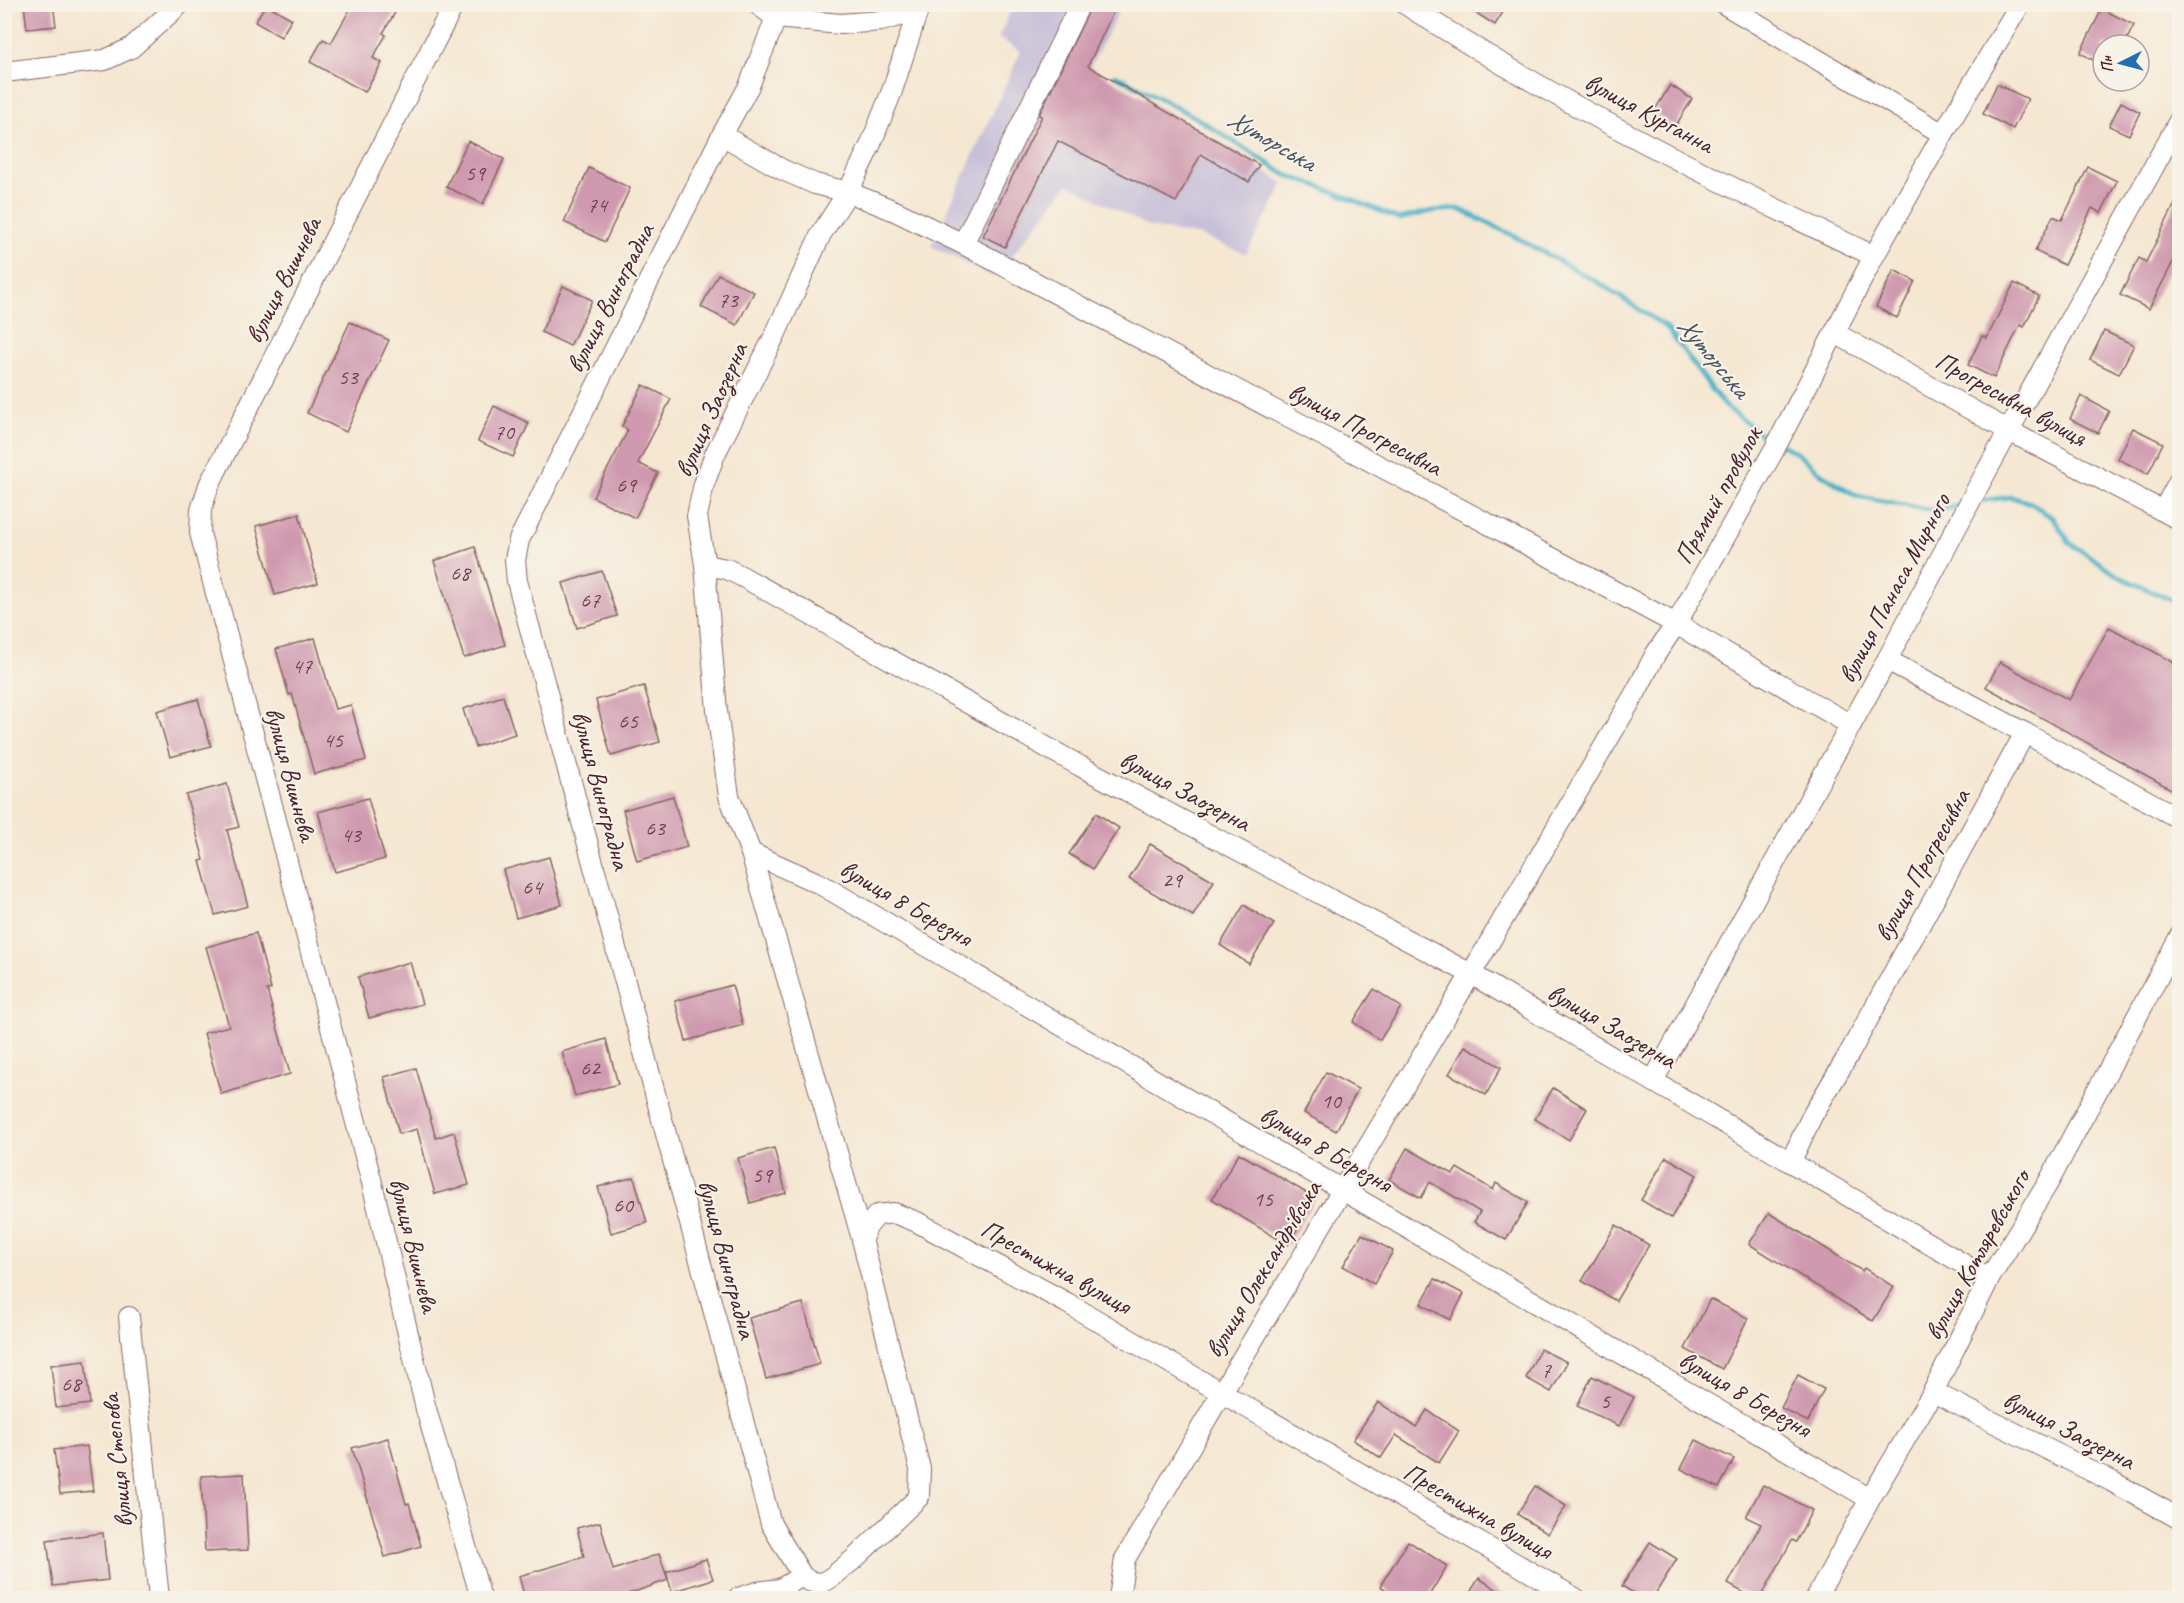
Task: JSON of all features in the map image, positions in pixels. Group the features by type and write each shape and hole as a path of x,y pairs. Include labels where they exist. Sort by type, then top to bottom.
{"street":[{"path":"4,72 105,60 130,48 180,4"},
{"name":"вулиця Вишнева","path":"454,4 209,485 201,510 200,533 371,1179 426,1409 481,1599"},
{"path":"757,4 776,18 840,24 881,21 918,8"},
{"path":"963,244 1080,4"},
{"name":"вулиця Курганна","path":"1405,4 1566,101 1874,256"},
{"path":"1724,4 1943,134"},
{"name":"Прямий провулок","path":"1471,974 1637,690 1655,655 1676,624 1779,442 1874,256 2020,4"},
{"name":"вулиця Заозерна","path":"918,8 892,91 848,192 821,234 775,335 715,454 704,484 697,516 705,565 727,569 743,577 1080,766 1471,974 1989,1279"},
{"name":"вулиця Виноградна","path":"776,18 749,86 722,135 519,540 515,560 517,581 771,1524 814,1586"},
{"name":"вулиця Панаса Мирного","path":"1653,1081 1887,660 1970,502 2180,119"},
{"name":"вулиця Прогресивна","path":"722,135 783,170 815,184 848,192 895,211 963,244 1676,624 1851,725"},
{"name":"Прогресивна вулиця","path":"1834,333 2009,431 2171,515 2180,479"},
{"path":"705,565 717,711 729,796 750,853 862,1239 920,1469 921,1486 919,1497 854,1560 824,1582 814,1586 780,1588 738,1599"},
{"path":"1887,660 2180,819"},
{"name":"вулиця Прогресивна","path":"1791,1161 1812,1116 2025,733"},
{"name":"вулиця 8 Березня","path":"750,853 820,884 1870,1499"},
{"name":"вулиця Котляревського","path":"1816,1599 1870,1499 1933,1392 1989,1279 2048,1184 2180,936"},
{"name":"вулиця Олександрівська","path":"1119,1599 1125,1559 1341,1190 1471,974"},
{"name":"Престижна вулиця","path":"862,1239 867,1227 878,1215 894,1212 917,1222 1067,1303 1575,1599"},
{"name":"вулиця Степова","path":"129,1317 159,1599"},
{"name":"вулиця Заозерна","path":"1933,1392 2111,1481 2180,1519"}],"shaded area":[{"path":"1013,5 1122,5 1089,69 1284,183 1246,254 1201,236 1149,227 1068,184 995,278 931,246 1021,51 998,38"}],"building":[{"path":"24,4 53,4 56,26 27,29"},
{"path":"266,4 292,19 281,37 255,22"},
{"path":"353,4 400,4 383,33 386,35 373,58 382,63 365,92 310,62 323,39 331,43"},
{"path":"1092,4 1117,4 1088,66 1259,165 1249,182 1201,154 1176,202 1058,141 1005,247 983,236 1042,116 1039,115"},
{"path":"1462,4 1508,4 1495,25"},
{"path":"2102,9 2134,25 2130,33 2091,33 2091,59 2080,53"},
{"path":"1997,84 2028,99 2013,129 1983,114"},
{"path":"1670,85 1692,99 1675,127 1653,113"},
{"path":"2121,102 2140,112 2129,135 2109,126"},
{"path":"468,141 504,159 483,204 446,187"},
{"path":"2088,167 2117,181 2101,213 2092,208 2064,265 2035,251 2053,216 2062,220"},
{"path":"589,168 630,188 605,242 564,222"},
{"path":"2180,194 2180,248 2149,309 2120,295 2139,258 2146,262"},
{"path":"1894,270 1915,281 1897,318 1876,307"},
{"path":"718,274 754,292 737,325 701,307"},
{"path":"2014,283 2039,296 2024,327 2020,325 1994,378 1968,365 1982,336 1987,338"},
{"path":"563,286 592,300 570,346 541,332"},
{"path":"350,322 389,340 346,432 307,413"},
{"path":"2104,331 2134,345 2119,374 2090,360"},
{"path":"643,385 671,399 638,463 658,473 635,518 593,497 628,430 622,426"},
{"path":"2081,396 2109,411 2098,433 2070,419"},
{"path":"494,406 529,423 513,457 478,441"},
{"path":"2133,428 2163,443 2148,474 2118,459"},
{"path":"299,514 318,583 275,595 256,526"},
{"path":"475,547 505,645 464,658 434,561"},
{"path":"602,571 617,616 577,628 563,583"},
{"path":"2109,627 2180,666 2180,794 1986,687 2000,662 2069,700"},
{"path":"315,638 335,709 351,705 366,760 314,774 292,694 289,695 276,649"},
{"path":"644,686 660,742 611,756 596,700"},
{"path":"503,696 515,734 475,747 463,709"},
{"path":"198,699 211,746 170,757 157,711"},
{"path":"227,784 239,827 227,830 248,906 215,915 200,861 204,860 186,795"},
{"path":"673,796 687,847 637,861 623,810"},
{"path":"368,798 385,859 335,872 318,812"},
{"path":"1096,813 1119,828 1093,869 1069,854"},
{"path":"1150,844 1214,881 1193,916 1129,879"},
{"path":"549,857 562,905 516,918 503,870"},
{"path":"1244,905 1274,924 1249,964 1220,945"},
{"path":"256,933 271,989 267,990 290,1074 221,1094 204,1033 229,1026 206,947"},
{"path":"410,962 422,1004 369,1018 358,977"},
{"path":"732,985 743,1025 686,1041 675,1001"},
{"path":"1374,989 1401,1007 1380,1040 1353,1022"},
{"path":"606,1039 618,1084 575,1096 562,1052"},
{"path":"1465,1046 1501,1067 1486,1095 1449,1074"},
{"path":"416,1068 436,1138 454,1132 469,1185 435,1194 417,1129 399,1134 384,1077"},
{"path":"1326,1072 1358,1089 1336,1131 1304,1113"},
{"path":"1553,1088 1587,1109 1569,1140 1535,1119"},
{"path":"774,1148 786,1193 750,1203 738,1158"},
{"path":"1407,1148 1453,1174 1457,1168 1493,1190 1496,1183 1528,1202 1506,1240 1474,1222 1480,1212 1430,1182 1421,1198 1389,1180"},
{"path":"1239,1153 1315,1198 1288,1245 1212,1199"},
{"path":"1666,1157 1697,1175 1671,1218 1641,1200"},
{"path":"634,1177 647,1223 611,1233 598,1187"},
{"path":"1769,1213 1862,1271 1864,1268 1894,1287 1873,1321 1749,1244"},
{"path":"1616,1225 1649,1245 1616,1301 1582,1281"},
{"path":"1362,1234 1393,1251 1374,1284 1343,1266"},
{"path":"1435,1279 1464,1294 1450,1320 1421,1304"},
{"path":"1710,1299 1748,1318 1722,1369 1685,1349"},
{"path":"803,1303 820,1364 766,1379 749,1318"},
{"path":"1540,1349 1567,1362 1551,1392 1526,1378"},
{"path":"85,1361 90,1404 56,1408 51,1365"},
{"path":"1798,1375 1824,1389 1808,1422 1781,1408"},
{"path":"1592,1376 1634,1397 1619,1426 1577,1406"},
{"path":"1378,1402 1416,1427 1427,1410 1459,1431 1439,1463 1396,1435 1381,1458 1353,1440"},
{"path":"388,1438 406,1504 409,1503 421,1546 385,1557 352,1448"},
{"path":"1696,1440 1734,1459 1719,1488 1681,1469"},
{"path":"87,1446 93,1491 60,1494 54,1450"},
{"path":"244,1474 248,1550 205,1552 201,1476"},
{"path":"1763,1485 1812,1510 1796,1542 1792,1540 1760,1599 1755,1599 1728,1584 1761,1524 1746,1517"},
{"path":"1535,1486 1566,1506 1548,1534 1517,1514"},
{"path":"600,1522 613,1570 659,1554 668,1580 614,1599 525,1599 519,1576 584,1557 577,1528"},
{"path":"103,1533 108,1580 53,1586 47,1540"},
{"path":"1408,1541 1447,1566 1427,1599 1400,1599 1380,1586"},
{"path":"1650,1542 1677,1559 1652,1599 1643,1599 1622,1586"},
{"path":"706,1559 713,1579 672,1592 666,1572"},
{"path":"1479,1578 1511,1599 1466,1599"}],"waterway":[{"name":"Хуторська","path":"1115,75 1195,117 1286,175 1399,219 1432,211 1459,209 1599,283 1666,327 1723,404 1762,435 1774,441"},
{"name":"Хуторська","path":"1782,445 1797,453 1823,475 1857,496 1924,509 1940,510 1962,505"},
{"name":"Хуторська","path":"1977,501 2011,497 2031,503 2054,519 2070,543 2120,577 2180,604"}]}
